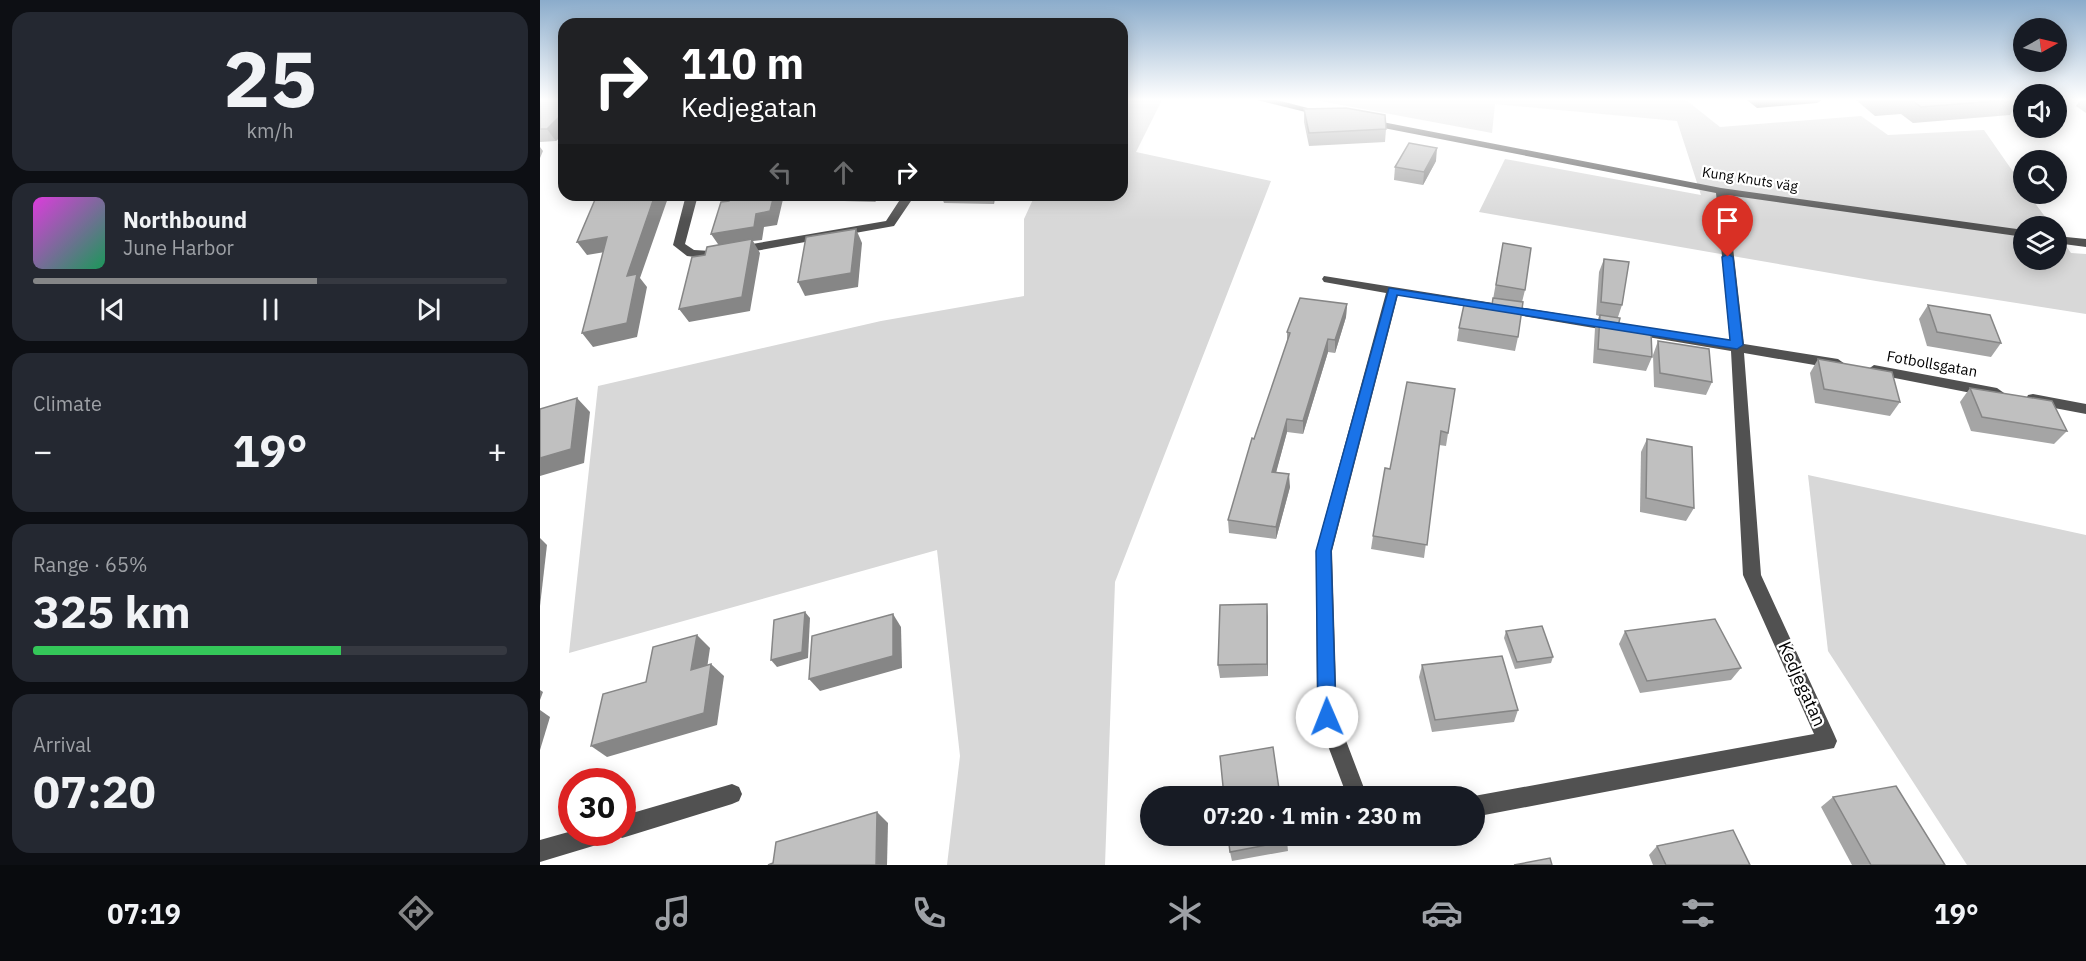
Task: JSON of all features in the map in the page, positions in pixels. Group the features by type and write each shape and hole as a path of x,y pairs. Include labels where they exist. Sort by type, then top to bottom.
{"street":[{"name":"Kung Knuts väg","path":"1463,140 1720,191 2013,232"},
{"name":"Kedjegatan","path":"1485,805 1827,741 1752,575 1737,345 1720,191"},
{"path":"690,201 679,245 691,253 711,255 890,224 905,201"},
{"path":"2067,240 2086,243"},
{"path":"1328,279 1737,345"},
{"path":"1353,786 1327,717 1324,551 1393,290"},
{"name":"Fotbollsgatan","path":"1737,345 2086,409"},
{"path":"636,823 732,794"},
{"path":"540,851 558,846"}],"shaded area":[{"path":"1128,140 1142,140 1136,152 1271,181 1115,582 1105,865 947,865 960,756 937,550 569,653 598,386 881,321 1024,296 1024,219 1032,201 1128,201"},
{"path":"1683,140 1991,140 2013,172 2013,204 2036,204 2044,216 2013,216 2013,270 2067,270 2067,247 2071,253 2086,254 2086,314 1876,281 1479,212 1505,159 1701,195"},
{"path":"1808,475 2086,535 2086,865 1967,865 1828,651"}],"building":[{"path":"1409,143 1437,148 1424,172 1395,167"},
{"path":"594,201 653,201 627,276 637,274 627,323 582,333 607,237 577,242"},
{"path":"772,201 770,211 756,214 754,227 711,234 721,202"},
{"path":"856,229 851,273 798,282 806,237"},
{"path":"752,239 742,297 679,309 692,257 705,255 707,247"},
{"path":"1503,243 1531,248 1525,290 1496,285"},
{"path":"1604,259 1629,262 1622,305 1601,302"},
{"path":"1300,298 1347,304 1335,340 1328,339 1303,421 1287,419 1272,472 1289,474 1276,527 1228,520 1252,438 1254,439 1290,333 1287,332"},
{"path":"1493,298 1523,302 1518,337 1459,328 1465,300 1492,305"},
{"path":"1928,305 1990,315 2001,343 1937,332"},
{"path":"1600,315 1620,318 1618,326 1651,332 1652,357 1598,349"},
{"path":"1658,341 1709,349 1712,382 1660,373"},
{"path":"1818,359 1892,372 1900,402 1824,389"},
{"path":"1407,382 1455,389 1448,433 1441,431 1427,545 1373,536 1385,468 1390,469"},
{"path":"1970,388 2052,401 2067,431 1982,417"},
{"path":"577,398 571,449 540,458 540,409"},
{"path":"1647,439 1692,447 1694,508 1646,498"},
{"path":"1267,604 1267,664 1218,665 1220,605"},
{"path":"805,612 802,652 771,660 774,620"},
{"path":"893,614 893,656 809,679 812,636"},
{"path":"1715,619 1741,668 1647,681 1625,631"},
{"path":"1542,626 1553,657 1517,662 1506,631"},
{"path":"697,635 691,670 711,664 704,713 591,746 603,694 646,682 653,647"},
{"path":"1502,656 1518,710 1435,720 1422,665"},
{"path":"1273,747 1279,786 1223,786 1220,756"},
{"path":"1896,786 1945,865 1871,865 1833,797"},
{"path":"877,812 876,865 768,865 773,863 776,842"},
{"path":"1733,830 1750,865 1666,865 1657,846"},
{"path":"1229,846 1261,846 1230,852"},
{"path":"1550,858 1552,865 1514,865"}],"route":[{"path":"1327,717 1324,551 1393,290 1737,345 1728,257"}]}
